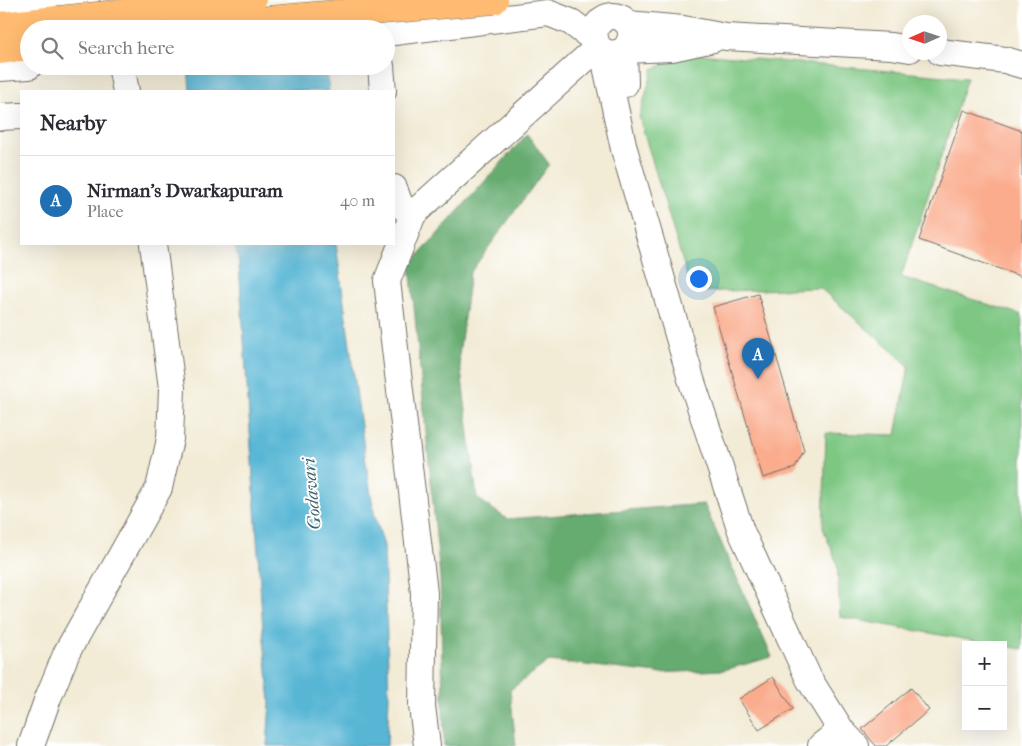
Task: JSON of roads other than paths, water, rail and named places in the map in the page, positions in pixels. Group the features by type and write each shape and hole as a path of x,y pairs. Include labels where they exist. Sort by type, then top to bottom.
{"highway":[{"path":"58,20 252,0"},
{"path":"270,20 502,8"},
{"path":"0,26 20,24"},
{"path":"0,50 20,47"}],"street":[{"path":"0,8 86,0"},
{"path":"110,0 113,20"},
{"path":"375,0 377,20"},
{"path":"395,31 502,8 548,13 571,22 605,47 672,48 726,37"},
{"path":"426,746 422,706 424,593 386,281 413,214 605,47 629,45 632,38 628,24 615,16 608,17 601,20 594,33 605,47 625,84"},
{"path":"628,24 684,29 726,37 902,48"},
{"path":"605,47 616,116 624,149 690,379 741,531 809,679 849,738 821,746"},
{"path":"616,116 618,95 628,78 646,61 672,48"},
{"path":"947,53 1005,60 1022,65"},
{"path":"0,68 20,67"},
{"path":"123,75 126,90"},
{"path":"382,75 383,90"},
{"path":"0,117 20,116"},
{"path":"395,191 400,205 413,214"},
{"path":"32,746 48,698 67,652 159,488 170,438 172,388 153,245"}],"water":[{"path":"189,75 328,75 329,90 190,90"},
{"name":"Godavari","path":"235,245 336,245 367,470 374,513 384,546 389,696 387,746 267,746 270,702 263,630 239,264"}],"place":[{"name":"Nirman's Dwarkapuram","path":"758,379"}]}
